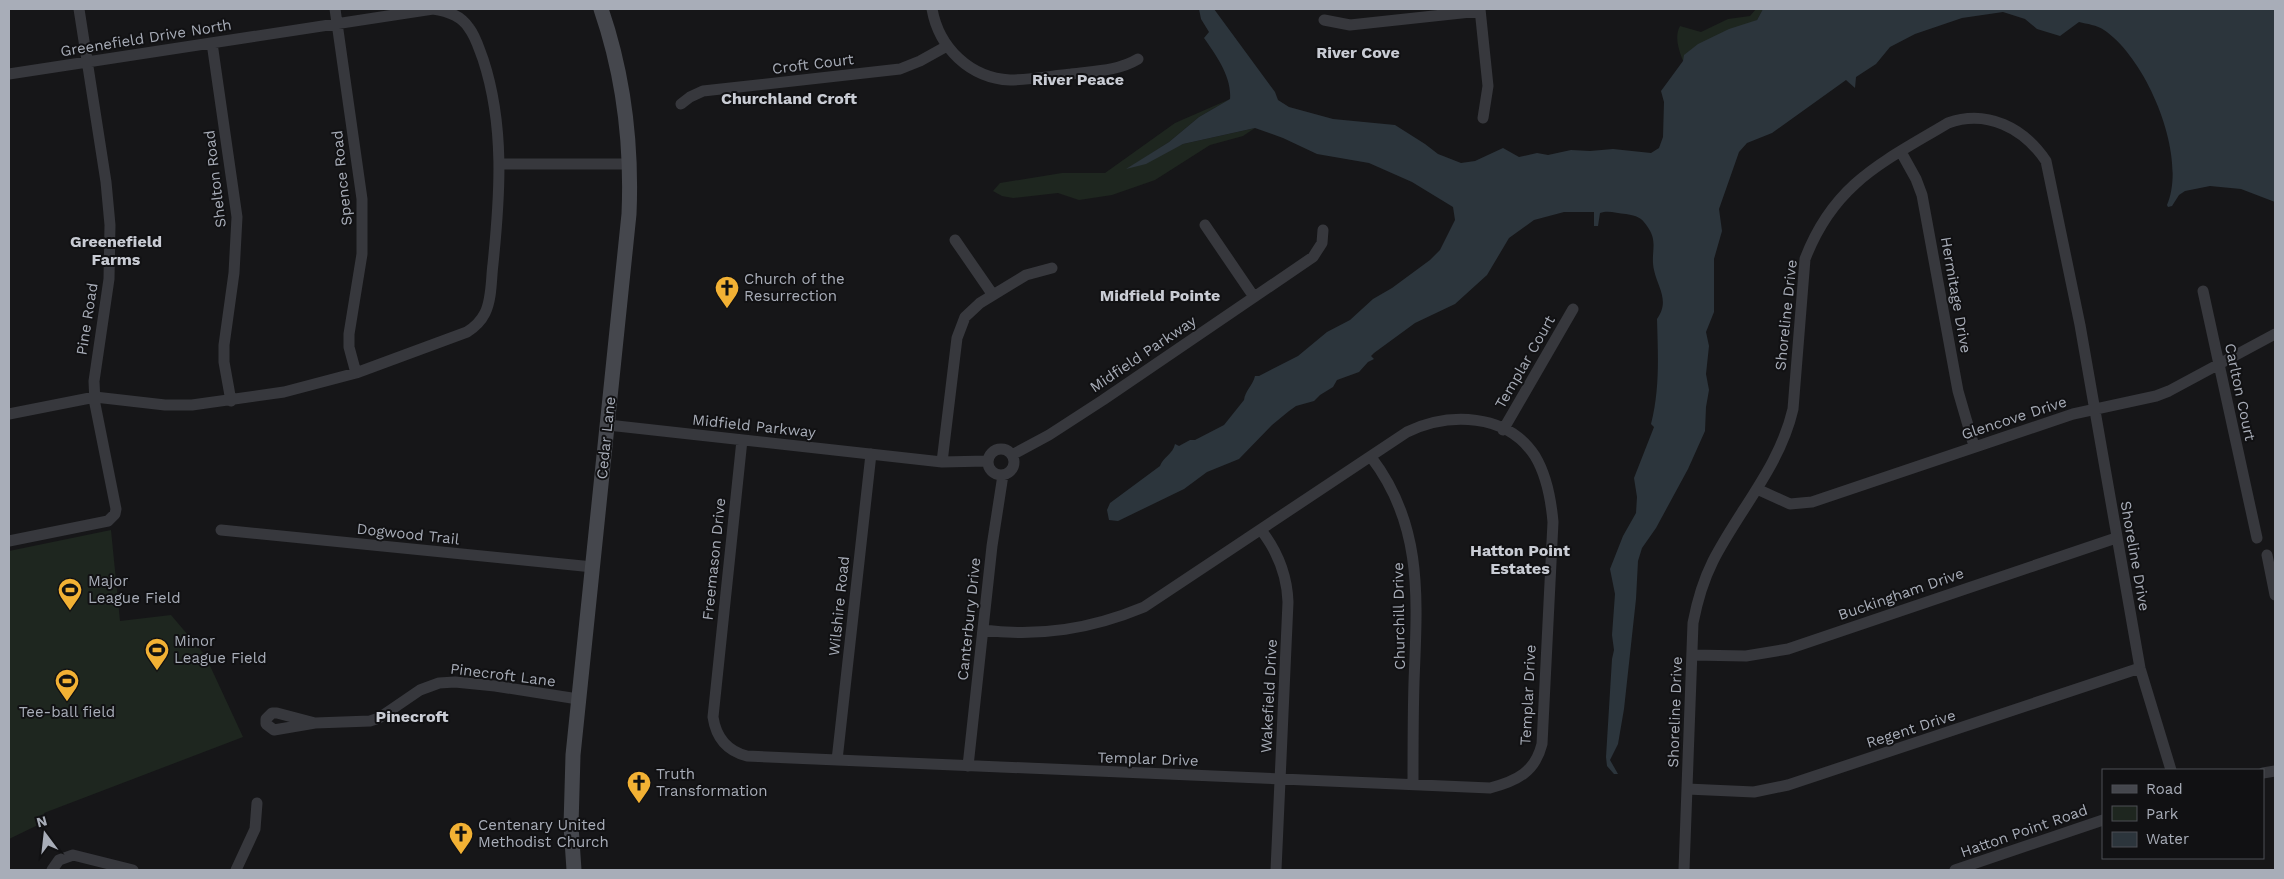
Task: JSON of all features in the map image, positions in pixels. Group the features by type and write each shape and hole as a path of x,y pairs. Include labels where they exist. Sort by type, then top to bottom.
{"main road":[{"name":"Cedar Lane","path":"574,870 570,826 571,784 578,699 629,214 630,164 623,92 601,9"}],"street":[{"name":"Pine Road","path":"9,541 108,521 115,514 116,509 95,398 95,362 109,278 110,225 80,9"},
{"name":"Spence Road","path":"335,9 362,199 362,254 349,334 351,360 356,372"},
{"name":"Greenefield Drive North","path":"9,74 433,9 445,11 462,20 469,27 478,45 486,71 498,136 500,164 500,203 488,304 480,320 467,332 452,339 356,372 284,392 231,401 165,405 95,398 9,414"},
{"path":"932,9 935,22 947,46 956,56 985,75 1009,80 1111,70 1138,59"},
{"path":"1324,20 1350,25 1480,10 1488,86 1483,118"},
{"name":"Shelton Road","path":"212,43 237,216 234,273 224,345 225,370 231,401"},
{"name":"Croft Court","path":"682,104 690,97 703,92 900,69 920,61 947,46"},
{"name":"Shoreline Drive","path":"1684,870 1693,623 1703,584 1713,561 1757,489 1783,441 1793,409 1805,258 1812,241 1831,208 1846,191 1875,167 1948,123 1971,117 1994,120 2007,126 2030,141 2046,161 2080,325 2140,668 2171,769"},
{"name":"Hermitage Drive","path":"1900,152 1916,179 1922,195 1958,391 1974,446"},
{"path":"500,164 630,164"},
{"path":"1205,225 1254,297"},
{"name":"Midfield Parkway","path":"1012,455 1049,435 1103,400 1313,257 1322,243 1323,230"},
{"path":"955,240 992,295"},
{"path":"942,462 958,333 965,317 992,295 1026,275 1052,268"},
{"name":"Carlton Court","path":"2203,291 2257,538"},
{"name":"Templar Court","path":"1503,430 1573,310"},
{"name":"Glencove Drive","path":"1757,489 1780,501 1802,504 2094,408 2156,396 2174,389 2275,334"},
{"name":"Templar Drive","path":"716,682 713,712 718,735 730,749 747,756 1490,788 1521,778 1535,763 1542,744 1553,522 1551,502 1542,471 1534,456 1516,438 1503,430 1479,421 1465,418 1436,420 1407,432 1153,603 1122,617 1098,624 1051,633 1007,633 983,630"},
{"name":"Midfield Parkway","path":"608,425 942,462 987,461"},
{"name":"Freemason Drive","path":"716,682 742,440"},
{"path":"997,449 1006,449 1012,455 1014,463 1011,471 1003,475 995,474 989,469 987,461 990,453 997,449"},
{"name":"Wilshire Road","path":"837,760 871,454"},
{"name":"Churchill Drive","path":"1371,457 1384,474 1396,497 1409,534 1414,562 1417,615 1414,784"},
{"name":"Canterbury Drive","path":"968,766 992,546 1003,475"},
{"name":"Dogwood Trail","path":"221,530 593,567"},
{"name":"Wakefield Drive","path":"1261,530 1280,558 1287,587 1276,870"},
{"name":"Buckingham Drive","path":"1692,655 1746,656 1788,649 2116,538"},
{"path":"2267,555 2275,595"},
{"name":"Regent Drive","path":"1687,789 1754,792 1788,785 2140,668"},
{"name":"Pinecroft Lane","path":"315,723 370,721 379,718 420,690 439,683 454,682 495,686 578,699"},
{"path":"236,870 255,829 257,803"},
{"name":"Hatton Point Road","path":"1955,870 2102,820"},
{"path":"52,870 60,860 73,855 133,870"}],"green space":[{"path":"1756,9 1763,9 1757,20 1683,61 1677,39 1680,26 1701,32 1728,19 1750,16"},
{"path":"1230,99 1199,117 1169,142 1129,168 1183,144 1255,128 1243,136 1210,145 1155,180 1112,195 1079,200 1058,193 1013,198 1002,196 993,191 1000,183 1062,173 1105,173 1175,123"},
{"path":"111,530 120,621 171,615 205,655 243,737 44,813 42,823 9,839 9,551"}],"water":[{"path":"1199,9 1214,9 1275,92 1278,100 1289,107 1333,119 1395,125 1438,154 1461,163 1475,161 1503,148 1519,157 1537,153 1548,155 1571,150 1613,149 1651,153 1659,148 1663,137 1664,102 1661,91 1683,61 1684,55 1698,44 1729,29 1757,20 1763,9 2275,9 2275,202 2241,189 2210,186 2185,191 2179,195 2172,206 2168,207 2172,185 2172,161 2168,136 2160,110 2148,85 2135,63 2120,44 2104,30 2092,25 2079,22 2060,36 2037,29 2025,19 2003,12 1962,18 1915,34 1890,47 1876,64 1856,77 1855,88 1846,80 1772,133 1747,143 1739,152 1719,209 1722,231 1714,259 1714,312 1706,332 1709,346 1706,374 1709,390 1705,431 1688,469 1656,528 1642,548 1638,561 1636,599 1624,709 1618,744 1610,760 1618,774 1614,774 1607,766 1606,757 1614,650 1612,635 1615,594 1610,569 1623,536 1636,513 1637,497 1634,478 1654,427 1651,424 1657,385 1657,319 1663,306 1662,294 1653,264 1653,237 1645,223 1638,217 1603,212 1600,213 1598,226 1594,226 1594,212 1564,212 1534,220 1509,238 1487,275 1455,304 1415,323 1374,353 1371,356 1374,359 1368,362 1359,372 1337,380 1333,387 1314,401 1296,406 1289,411 1272,425 1239,459 1207,472 1184,489 1118,521 1109,520 1107,510 1110,503 1160,466 1175,444 1179,446 1190,440 1195,440 1224,425 1244,400 1255,376 1259,376 1298,356 1327,332 1350,320 1373,299 1392,288 1430,260 1440,250 1455,220 1453,207 1412,182 1369,163 1317,154 1283,138 1255,128 1183,144 1146,164 1126,169 1169,142 1199,117 1230,99 1226,75 1204,38 1209,32 1201,19"}],"place":[{"name":"Church of the Resurrection","path":"727,309"},
{"name":"Major League Field","path":"70,611"},
{"name":"Minor League Field","path":"157,671"},
{"name":"Tee-ball field","path":"67,702"},
{"name":"Truth Transformation","path":"639,804"},
{"name":"Centenary United Methodist Church","path":"461,855"}],"district":[{"name":"River Cove","path":"1358,52"},
{"name":"River Peace","path":"1078,79"},
{"name":"Churchland Croft","path":"789,98"},
{"name":"Greenefield Farms","path":"116,250"},
{"name":"Midfield Pointe","path":"1160,295"},
{"name":"Hatton Point Estates","path":"1520,559"},
{"name":"Pinecroft","path":"412,716"}]}
